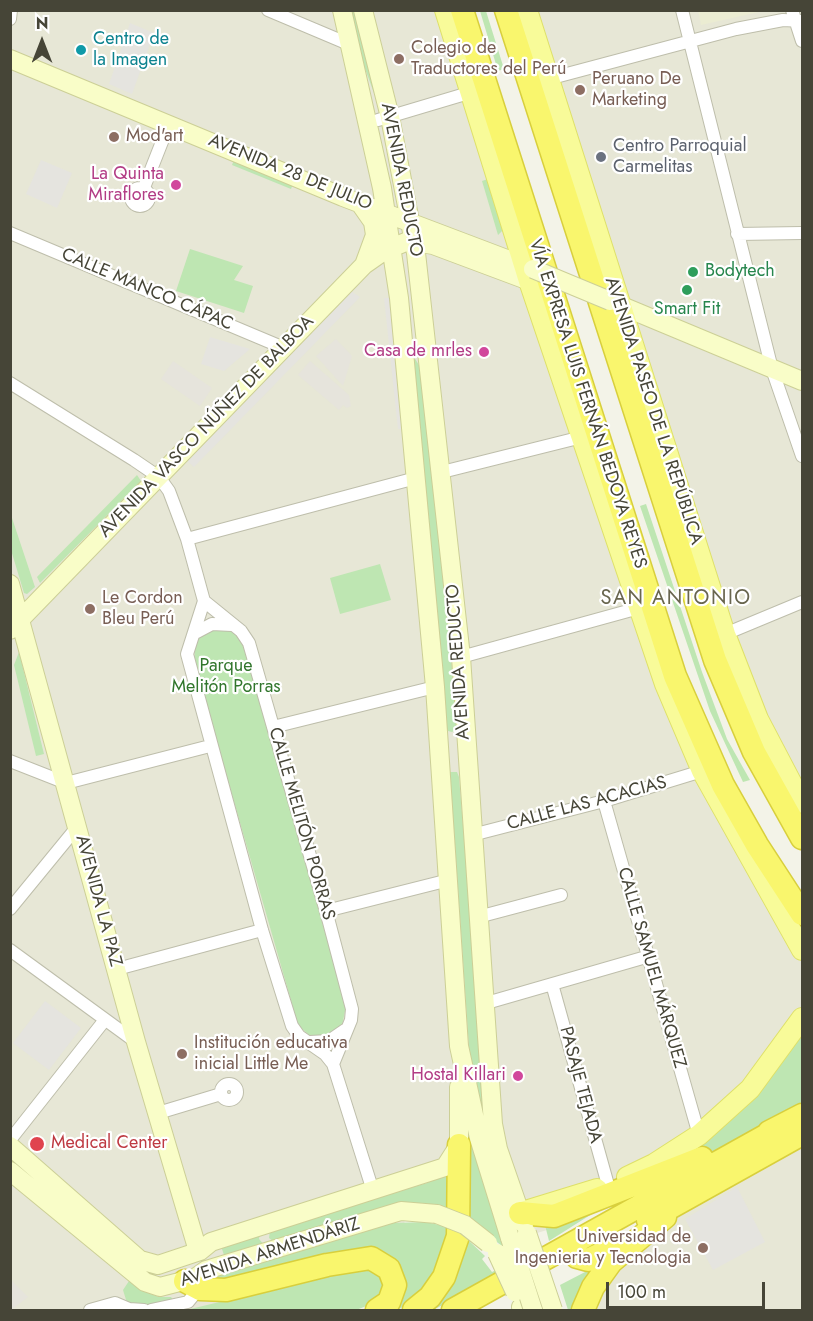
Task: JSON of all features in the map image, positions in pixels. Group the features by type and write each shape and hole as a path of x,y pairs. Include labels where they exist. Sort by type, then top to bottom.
{"highway":[{"name":"VÍA EXPRESA LUIS FERNÁN BEDOYA REYES","path":"462,10 675,676 723,785 756,845 801,914"},
{"path":"506,10 715,660 754,752 802,838"},
{"path":"519,1228 798,1121"},
{"path":"453,1311 575,1251 699,1183 798,1121"},
{"path":"414,1311 430,1297 444,1278 458,1236 459,1145"},
{"path":"583,1311 593,1287 611,1262 699,1183"},
{"path":"575,1251 588,1260 606,1254 650,1228"},
{"path":"481,1311 575,1251"},
{"path":"196,1279 226,1290 327,1265 371,1258 389,1269 395,1285 389,1302 377,1311"}],"main road":[{"name":"AVENIDA REDUCTO","path":"342,10 401,230 416,478 435,687 459,1046 479,1138 519,1228 552,1311"},
{"name":"AVENIDA REDUCTO","path":"363,10 384,118 401,230 431,378 461,657 483,1004 494,1134 519,1228 524,1310"},
{"path":"445,10 532,275 582,437 665,684 702,771 802,950"},
{"name":"AVENIDA PASEO DE LA REPÚBLICA","path":"526,10 616,309 725,634 758,719 802,803"},
{"name":"AVENIDA 28 DE JULIO","path":"10,59 358,202 401,230 433,245 532,275"},
{"path":"358,74 384,118"},
{"path":"358,202 373,222 375,235 364,266"},
{"name":"AVENIDA 28 DE JULIO","path":"401,230 532,275 774,374 802,381"},
{"name":"AVENIDA VASCO NÚÑEZ DE BALBOA","path":"16,625 401,230"},
{"name":"AVENIDA 28 DE JULIO","path":"774,374 802,391"},
{"name":"AVENIDA LA PAZ","path":"11,588 16,625 66,783 136,1042 189,1217 188,1255"},
{"path":"440,755 466,754"},
{"path":"519,1228 654,1164 699,1135 750,1089 802,1018"},
{"path":"459,1046 459,1145"},
{"name":"AVENIDA ARMENDÁRIZ","path":"10,1146 144,1263 158,1265 188,1255 211,1242 445,1167 459,1145"},
{"name":"AVENIDA ARMENDÁRIZ","path":"10,1171 145,1282 160,1287 196,1279 281,1248 401,1211 437,1214 465,1225 493,1248 524,1310"},
{"path":"270,1223 266,1227 265,1240 269,1245 281,1248"},
{"path":"188,1255 196,1279"},
{"path":"188,1255 174,1271 196,1279"}],"street":[{"path":"10,19 11,10"},
{"path":"268,10 351,45"},
{"path":"682,10 774,374 802,456"},
{"path":"548,78 689,40 797,17 802,41"},
{"path":"384,118 472,92"},
{"path":"143,190 169,124"},
{"name":"CALLE MANCO CÁPAC","path":"10,233 284,348"},
{"path":"737,234 802,233"},
{"path":"10,383 159,477 169,491 187,539 204,601 194,634 187,647 187,654 210,746 262,930 292,1026 333,1064 373,1191"},
{"path":"442,472 582,437"},
{"path":"187,539 416,478"},
{"name":"CALLE MELITÓN PORRAS","path":"204,601 246,636 249,643 326,911 352,1009 349,1027 333,1064"},
{"path":"725,634 802,602"},
{"path":"461,657 639,608"},
{"path":"194,634 212,624 234,626"},
{"path":"273,727 435,687"},
{"path":"10,761 66,783 210,746"},
{"name":"CALLE LAS ACACIAS","path":"472,835 604,801 702,771"},
{"name":"CALLE SAMUEL MÁRQUEZ","path":"604,801 646,957 699,1135"},
{"path":"10,909 78,826"},
{"path":"326,911 449,880"},
{"path":"478,917 561,895"},
{"path":"117,969 262,930"},
{"path":"10,950 104,1021 136,1042"},
{"path":"483,1004 646,957"},
{"name":"PASAJE TEJADA","path":"552,984 608,1185"},
{"path":"10,1140 104,1021"},
{"path":"308,1042 329,1041 349,1027"},
{"path":"158,1113 221,1094"},
{"path":"151,1311 185,1304 196,1279"},
{"path":"90,1311 116,1303 129,1309 144,1311"}],"shaded area":[{"path":"698,10 763,10 763,11 701,25"},
{"path":"10,11 460,11 676,689 802,924 802,1025 773,1071 560,1226 524,1237 495,1231 473,1196 406,1199 404,1230 217,1310 11,1310"},
{"path":"522,11 802,11 802,812 763,744"},
{"path":"130,23 154,33 132,94 109,84"},
{"path":"41,160 72,173 57,208 26,194"},
{"path":"349,290 360,297 194,467 185,459"},
{"path":"384,298 399,298 411,430 398,429"},
{"path":"210,337 250,349 224,371 201,364"},
{"path":"336,339 352,356 343,386 316,356"},
{"path":"173,361 212,388 200,406 161,379"},
{"path":"310,361 349,395 351,406 347,408 343,405 339,410 298,375"},
{"path":"45,1001 81,1028 49,1070 13,1043"},
{"path":"802,1141 802,1310 586,1310 590,1299 663,1222"},
{"path":"737,1187 765,1242 713,1270 685,1219"},
{"path":"10,1279 28,1297 11,1310 10,1310"}],"green space":[{"path":"350,11 357,11 378,104 360,55"},
{"path":"480,11 486,11 504,69 498,71"},
{"path":"234,160 293,184 291,189 232,165"},
{"path":"488,179 504,229 498,235 482,181"},
{"path":"190,249 243,266 234,280 253,286 244,313 176,291"},
{"path":"404,274 414,357 428,380 457,729 452,732 448,731 445,724"},
{"path":"137,475 141,481 40,583 37,577"},
{"path":"646,504 702,672 727,739 750,780 743,782 710,711 640,506"},
{"path":"10,512 35,587 27,594 24,593 11,550"},
{"path":"380,564 391,600 340,614 330,578"},
{"name":"Parque Melitón Porras","path":"219,625 236,633 243,644 346,1006 342,1026 330,1037 312,1038 298,1025 194,662 196,638"},
{"path":"19,652 44,754 36,756 14,665"},
{"path":"450,772 457,772 459,777 489,1138 470,1062"},
{"path":"802,1010 802,1105 775,1127 671,1168 710,1134"},
{"path":"469,1119 503,1247 465,1216 464,1159"},
{"path":"449,1171 450,1213 426,1204 394,1207 273,1241 269,1238 270,1230 427,1183"},
{"path":"622,1195 549,1241 545,1225"},
{"path":"426,1222 444,1226 450,1230 444,1256 416,1300 397,1310 393,1310 390,1258 219,1283 217,1276 391,1223"},
{"path":"260,1233 259,1239 266,1247 225,1258 221,1246"},
{"path":"467,1239 485,1256 482,1259 492,1272 496,1270 499,1276 433,1310 427,1310"},
{"path":"612,1258 576,1310 568,1310 560,1285"},
{"path":"358,1269 376,1271 382,1281 383,1291 372,1304 356,1310 186,1310"},
{"path":"131,1278 146,1292 159,1297 171,1297 174,1301 139,1308 127,1303 123,1290"}],"place":[{"name":"Centro de la Imagen","path":"81,50"},
{"name":"Colegio de Traductores del Perú","path":"399,59"},
{"name":"Peruano De Marketing","path":"580,90"},
{"name":"Mod'art","path":"114,137"},
{"name":"Centro Parroquial Carmelitas","path":"601,157"},
{"name":"La Quinta Miraflores","path":"176,185"},
{"name":"Bodytech","path":"693,272"},
{"name":"Smart Fit","path":"687,290"},
{"name":"Casa de mrles","path":"484,352"},
{"name":"Le Cordon Bleu Perú","path":"90,609"},
{"name":"Institución educativa inicial Little Me","path":"182,1054"},
{"name":"Hostal Killari","path":"518,1076"},
{"name":"Medical Center","path":"37,1144"},
{"name":"Universidad de Ingenieria y Tecnologia","path":"703,1248"}],"district":[{"name":"SAN ANTONIO","path":"676,599"}]}
